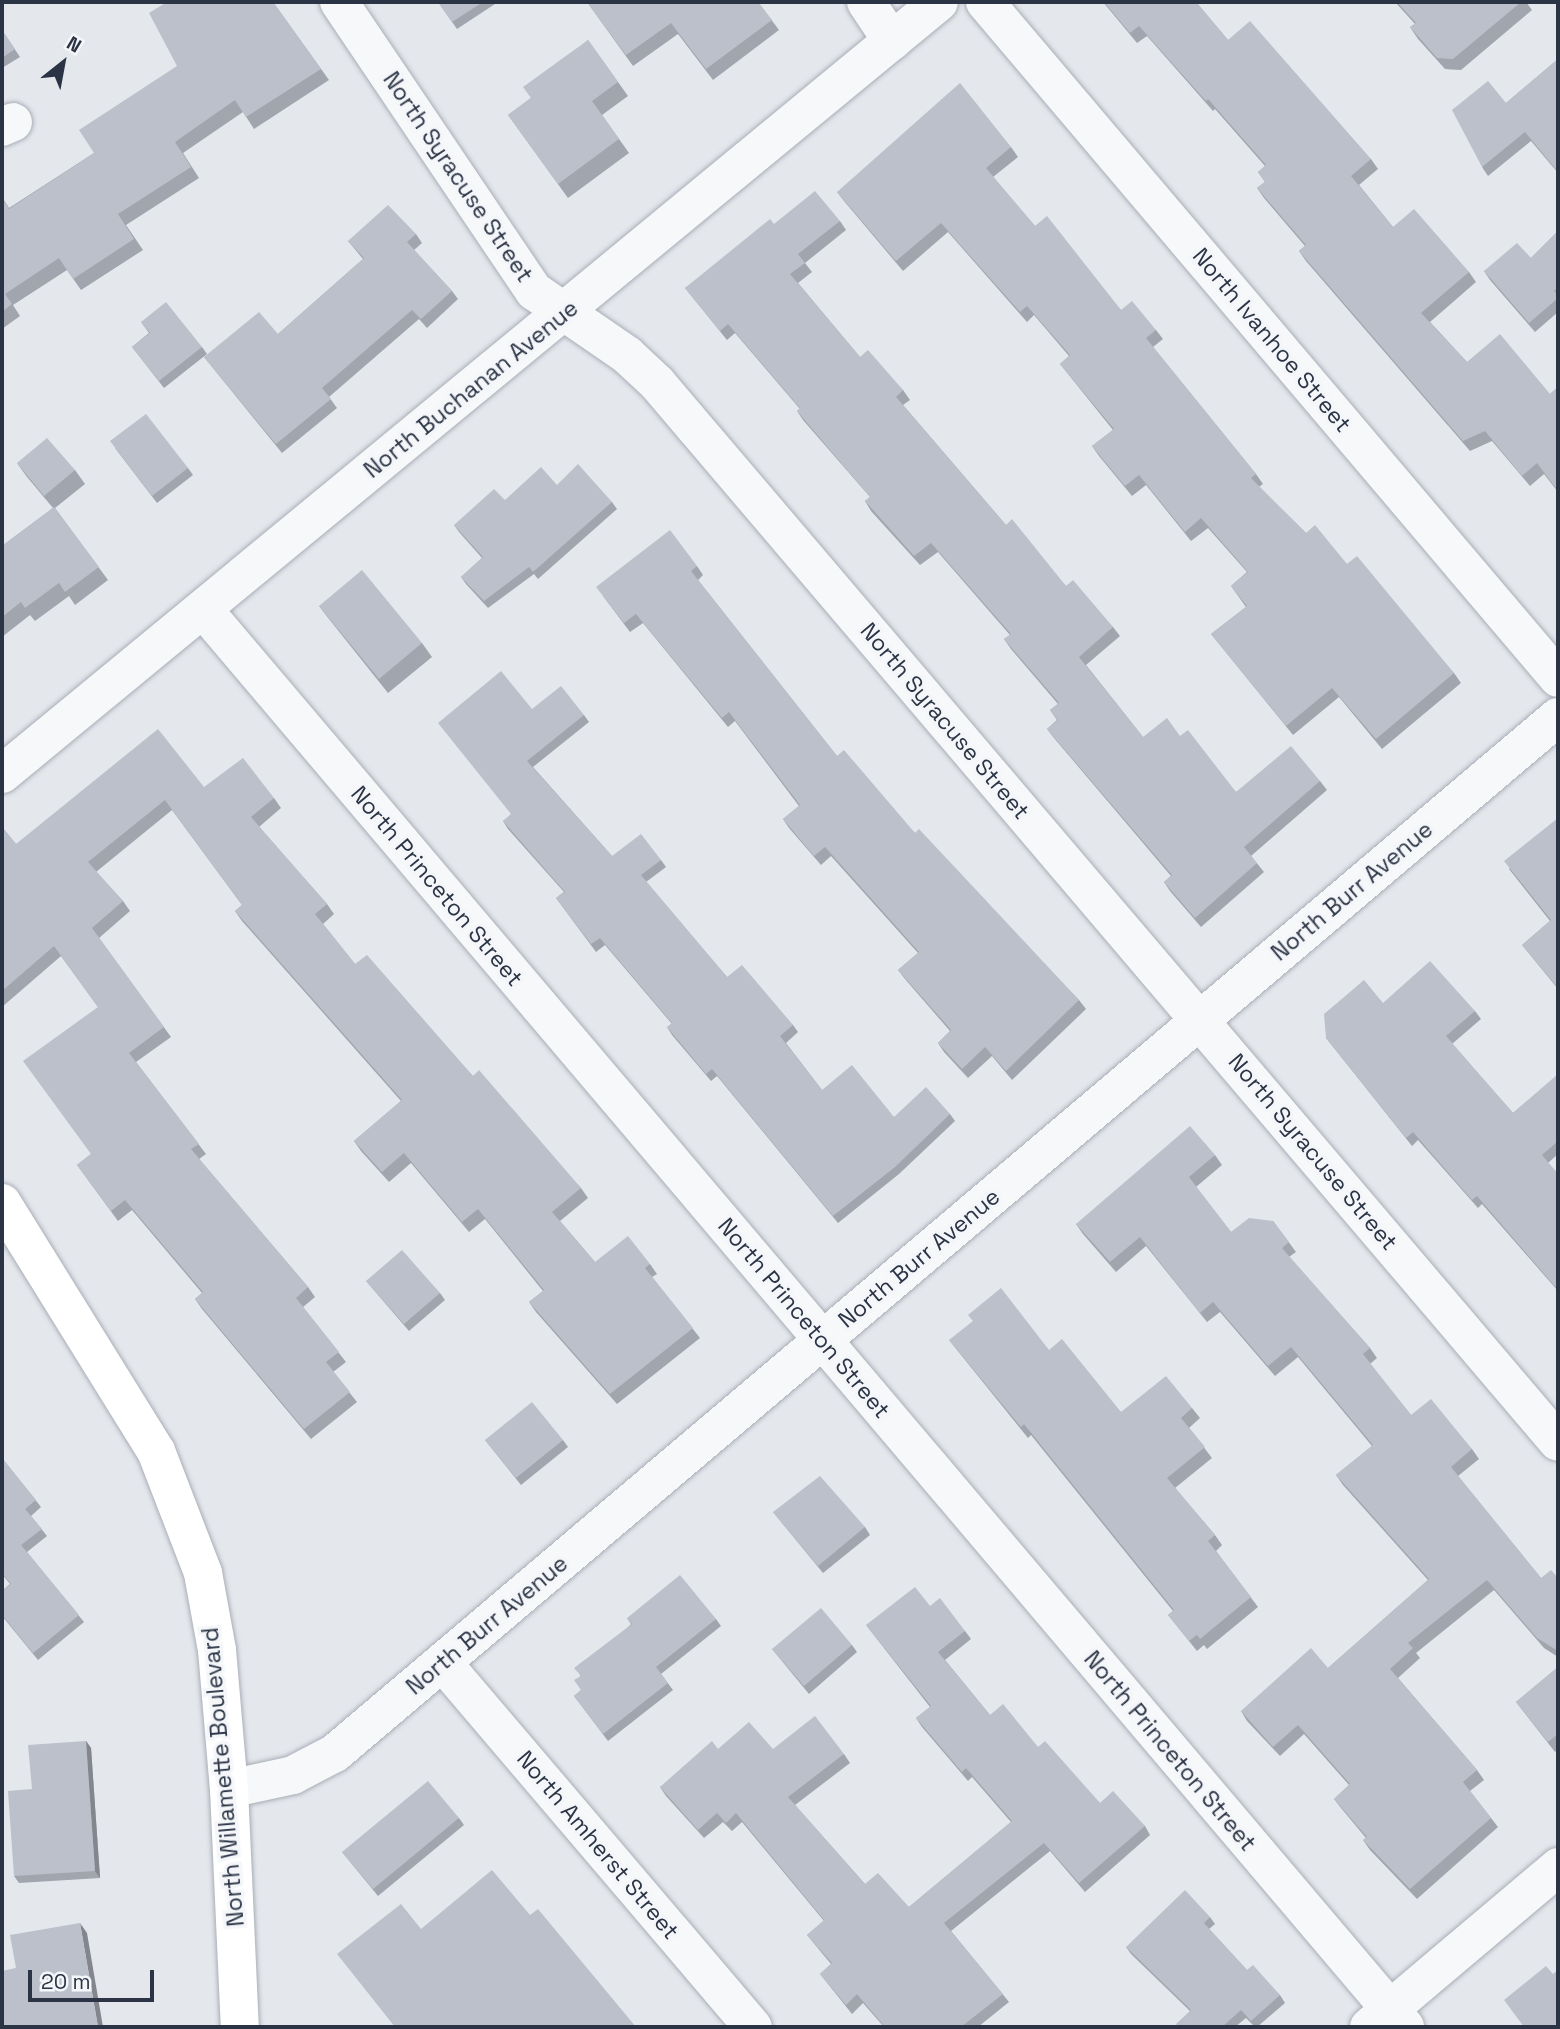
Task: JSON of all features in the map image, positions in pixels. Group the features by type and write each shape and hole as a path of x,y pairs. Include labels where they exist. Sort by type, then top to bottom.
{"main road":[{"name":"North Willamette Boulevard","path":"2,1203 121,1393 176,1495 203,1573 217,1650 229,1789 240,2027"}],"street":[{"name":"North Syracuse Street","path":"339,2 534,291 627,355 657,383 1558,1442"},
{"path":"866,2 892,41"},
{"name":"North Buchanan Avenue","path":"2,775 939,2"},
{"name":"North Ivanhoe Street","path":"985,2 1558,678"},
{"name":"North Princeton Street","path":"203,609 822,1340 1388,2021"},
{"name":"North Burr Avenue","path":"229,1789 293,1776 318,1764 443,1663 1558,717"},
{"name":"North Amherst Street","path":"443,1663 753,2027"},
{"path":"1388,2021 1558,1867"}],"building":[{"path":"167,2 273,2 321,69 246,117 235,100 175,142 191,167 118,214 134,239 73,279 59,258 5,294 12,304 2,312 2,198 9,209 94,153 79,130 177,66 149,13"},
{"path":"438,2 483,2 452,22"},
{"path":"587,2 758,2 772,20 706,69 671,23 626,55"},
{"path":"1104,2 1196,2 1228,40 1250,21 1371,159 1351,176 1393,227 1414,209 1469,272 1421,313 1467,362 1500,334 1550,394 1558,387 1558,491 1537,463 1522,476 1485,431 1463,441 1299,251 1306,245 1257,188 1265,182 1258,172 1266,165 1139,26 1130,33"},
{"path":"1397,2 1521,2 1453,59 1437,58 1410,27 1416,23"},
{"path":"2,30 15,49 2,58"},
{"path":"588,40 618,82 592,101 619,139 558,184 508,115 531,98 523,87"},
{"path":"1558,59 1558,172 1525,132 1482,167 1452,110 1488,81 1506,103"},
{"path":"960,83 1011,147 986,168 1035,226 1047,216 1121,310 1132,301 1156,330 1146,338 1256,474 1251,478 1306,533 1315,525 1347,564 1357,556 1454,673 1376,739 1332,688 1286,726 1211,634 1247,606 1231,586 1248,572 1201,518 1185,532 1139,475 1125,486 1092,446 1114,429 1060,364 1070,355 1027,306 1020,312 941,223 896,261 837,192"},
{"path":"815,191 840,221 798,254 805,263 790,274 860,357 868,350 903,390 896,397 1006,525 1012,519 1066,586 1073,580 1113,627 1079,657 1143,737 1167,718 1180,736 1188,730 1236,792 1291,746 1320,781 1244,847 1257,863 1195,918 1164,882 1172,875 1047,729 1058,720 1050,710 1059,703 1004,639 1011,634 931,543 914,556 865,501 870,497 797,411 800,408 728,324 720,331 685,288 770,219 774,224"},
{"path":"388,205 416,234 407,242 452,291 421,319 412,310 322,388 331,399 276,444 204,357 259,312 278,334 364,258 348,241"},
{"path":"1558,231 1558,287 1554,291 1558,298 1529,323 1484,271 1517,243 1531,258"},
{"path":"166,302 202,347 159,381 132,347 150,333 141,322"},
{"path":"146,414 188,468 152,496 110,441"},
{"path":"47,438 75,470 44,496 17,463"},
{"path":"578,464 612,502 533,572 529,567 484,601 461,577 483,557 454,525 494,489 505,500 541,467 557,485"},
{"path":"54,507 99,567 65,592 59,583 25,608 21,602 2,617 2,546"},
{"path":"670,530 697,566 691,571 837,756 844,750 915,833 919,829 1079,1000 1006,1071 985,1047 962,1069 938,1043 951,1030 898,970 919,952 825,847 814,856 783,819 800,805 729,712 722,718 636,614 624,623 596,587"},
{"path":"362,570 422,643 379,679 319,606"},
{"path":"501,671 532,709 561,686 584,715 527,761 612,856 641,834 661,860 641,875 727,977 742,965 793,1025 780,1036 822,1090 852,1065 894,1117 926,1087 950,1114 895,1167 833,1216 712,1069 706,1074 667,1027 672,1023 600,938 591,944 556,898 565,892 503,821 511,814 438,723"},
{"path":"158,729 204,787 243,758 274,798 251,817 327,904 315,914 355,964 367,955 473,1076 479,1070 581,1188 552,1212 595,1262 628,1236 650,1264 645,1268 693,1328 610,1394 529,1302 544,1290 478,1209 462,1222 404,1153 382,1172 354,1141 402,1100 235,911 242,905 165,800 88,862 123,901 92,928 164,1027 129,1053 199,1144 191,1149 308,1287 296,1298 339,1352 326,1362 350,1392 304,1429 195,1299 203,1292 125,1200 111,1211 77,1165 91,1154 23,1061 98,1007 54,946 2,991 2,827 16,844"},
{"path":"1558,818 1558,988 1522,945 1551,920 1504,861"},
{"path":"1430,961 1475,1011 1446,1036 1513,1113 1558,1074 1558,1141 1542,1155 1558,1174 1558,1290 1477,1196 1472,1200 1413,1132 1406,1138 1326,1038 1324,1014 1364,980 1383,1003"},
{"path":"1190,1126 1215,1155 1189,1177 1231,1232 1249,1218 1273,1221 1289,1242 1282,1248 1370,1348 1363,1354 1411,1415 1431,1399 1472,1449 1451,1467 1541,1578 1551,1570 1558,1578 1558,1651 1537,1638 1487,1580 1408,1643 1413,1648 1390,1669 1477,1770 1463,1782 1491,1818 1410,1889 1363,1840 1367,1837 1334,1799 1350,1784 1298,1725 1273,1747 1241,1711 1311,1648 1328,1668 1429,1579 1336,1475 1373,1445 1291,1347 1268,1366 1213,1302 1200,1313 1140,1237 1110,1262 1076,1224"},
{"path":"402,1250 440,1293 404,1324 366,1281"},
{"path":"1001,1288 1049,1350 1062,1339 1121,1412 1166,1376 1192,1408 1181,1418 1205,1447 1167,1478 1215,1535 1208,1541 1251,1597 1200,1639 1197,1635 1189,1641 1168,1615 1174,1610 1024,1424 1021,1427 949,1340 973,1321 968,1315"},
{"path":"532,1402 563,1440 516,1478 485,1440"},
{"path":"2,1458 36,1500 25,1509 42,1529 21,1545 79,1615 33,1653 2,1615 2,1591 11,1584 2,1573"},
{"path":"820,1476 865,1527 818,1566 773,1512"},
{"path":"680,1575 716,1619 656,1667 668,1683 603,1734 574,1696 581,1690 574,1680 581,1676 574,1668 632,1624 627,1618"},
{"path":"915,1587 930,1606 940,1598 965,1631 938,1652 990,1715 1003,1704 1038,1747 1045,1741 1100,1803 1113,1791 1145,1826 1079,1883 1044,1843 944,1923 1003,1994 961,2027 885,2027 857,1994 846,2005 820,1974 832,1963 807,1935 824,1920 736,1813 726,1823 717,1813 698,1830 660,1787 712,1741 718,1749 749,1722 773,1749 815,1716 844,1754 788,1797 865,1884 878,1873 909,1907 1012,1821 966,1768 962,1772 916,1718 931,1706 866,1625"},
{"path":"821,1608 852,1645 804,1686 772,1649"},
{"path":"1558,1667 1558,1734 1548,1742 1516,1702"},
{"path":"86,1741 95,1871 14,1876 8,1791 32,1789 28,1745"},
{"path":"428,1781 459,1818 373,1889 342,1852"},
{"path":"492,1870 530,1915 538,1909 636,2027 395,2027 337,1954 401,1904 421,1929"},
{"path":"1185,1890 1210,1917 1204,1923 1247,1970 1253,1965 1280,1995 1251,2021 1241,2010 1222,2027 1178,2027 1176,2024 1191,2010 1126,1947"},
{"path":"80,1923 98,2027 2,2027 2,1971 16,1968 10,1935"},
{"path":"1546,1966 1553,1974 1558,1970 1558,2027 1524,2027 1504,2000"}]}
